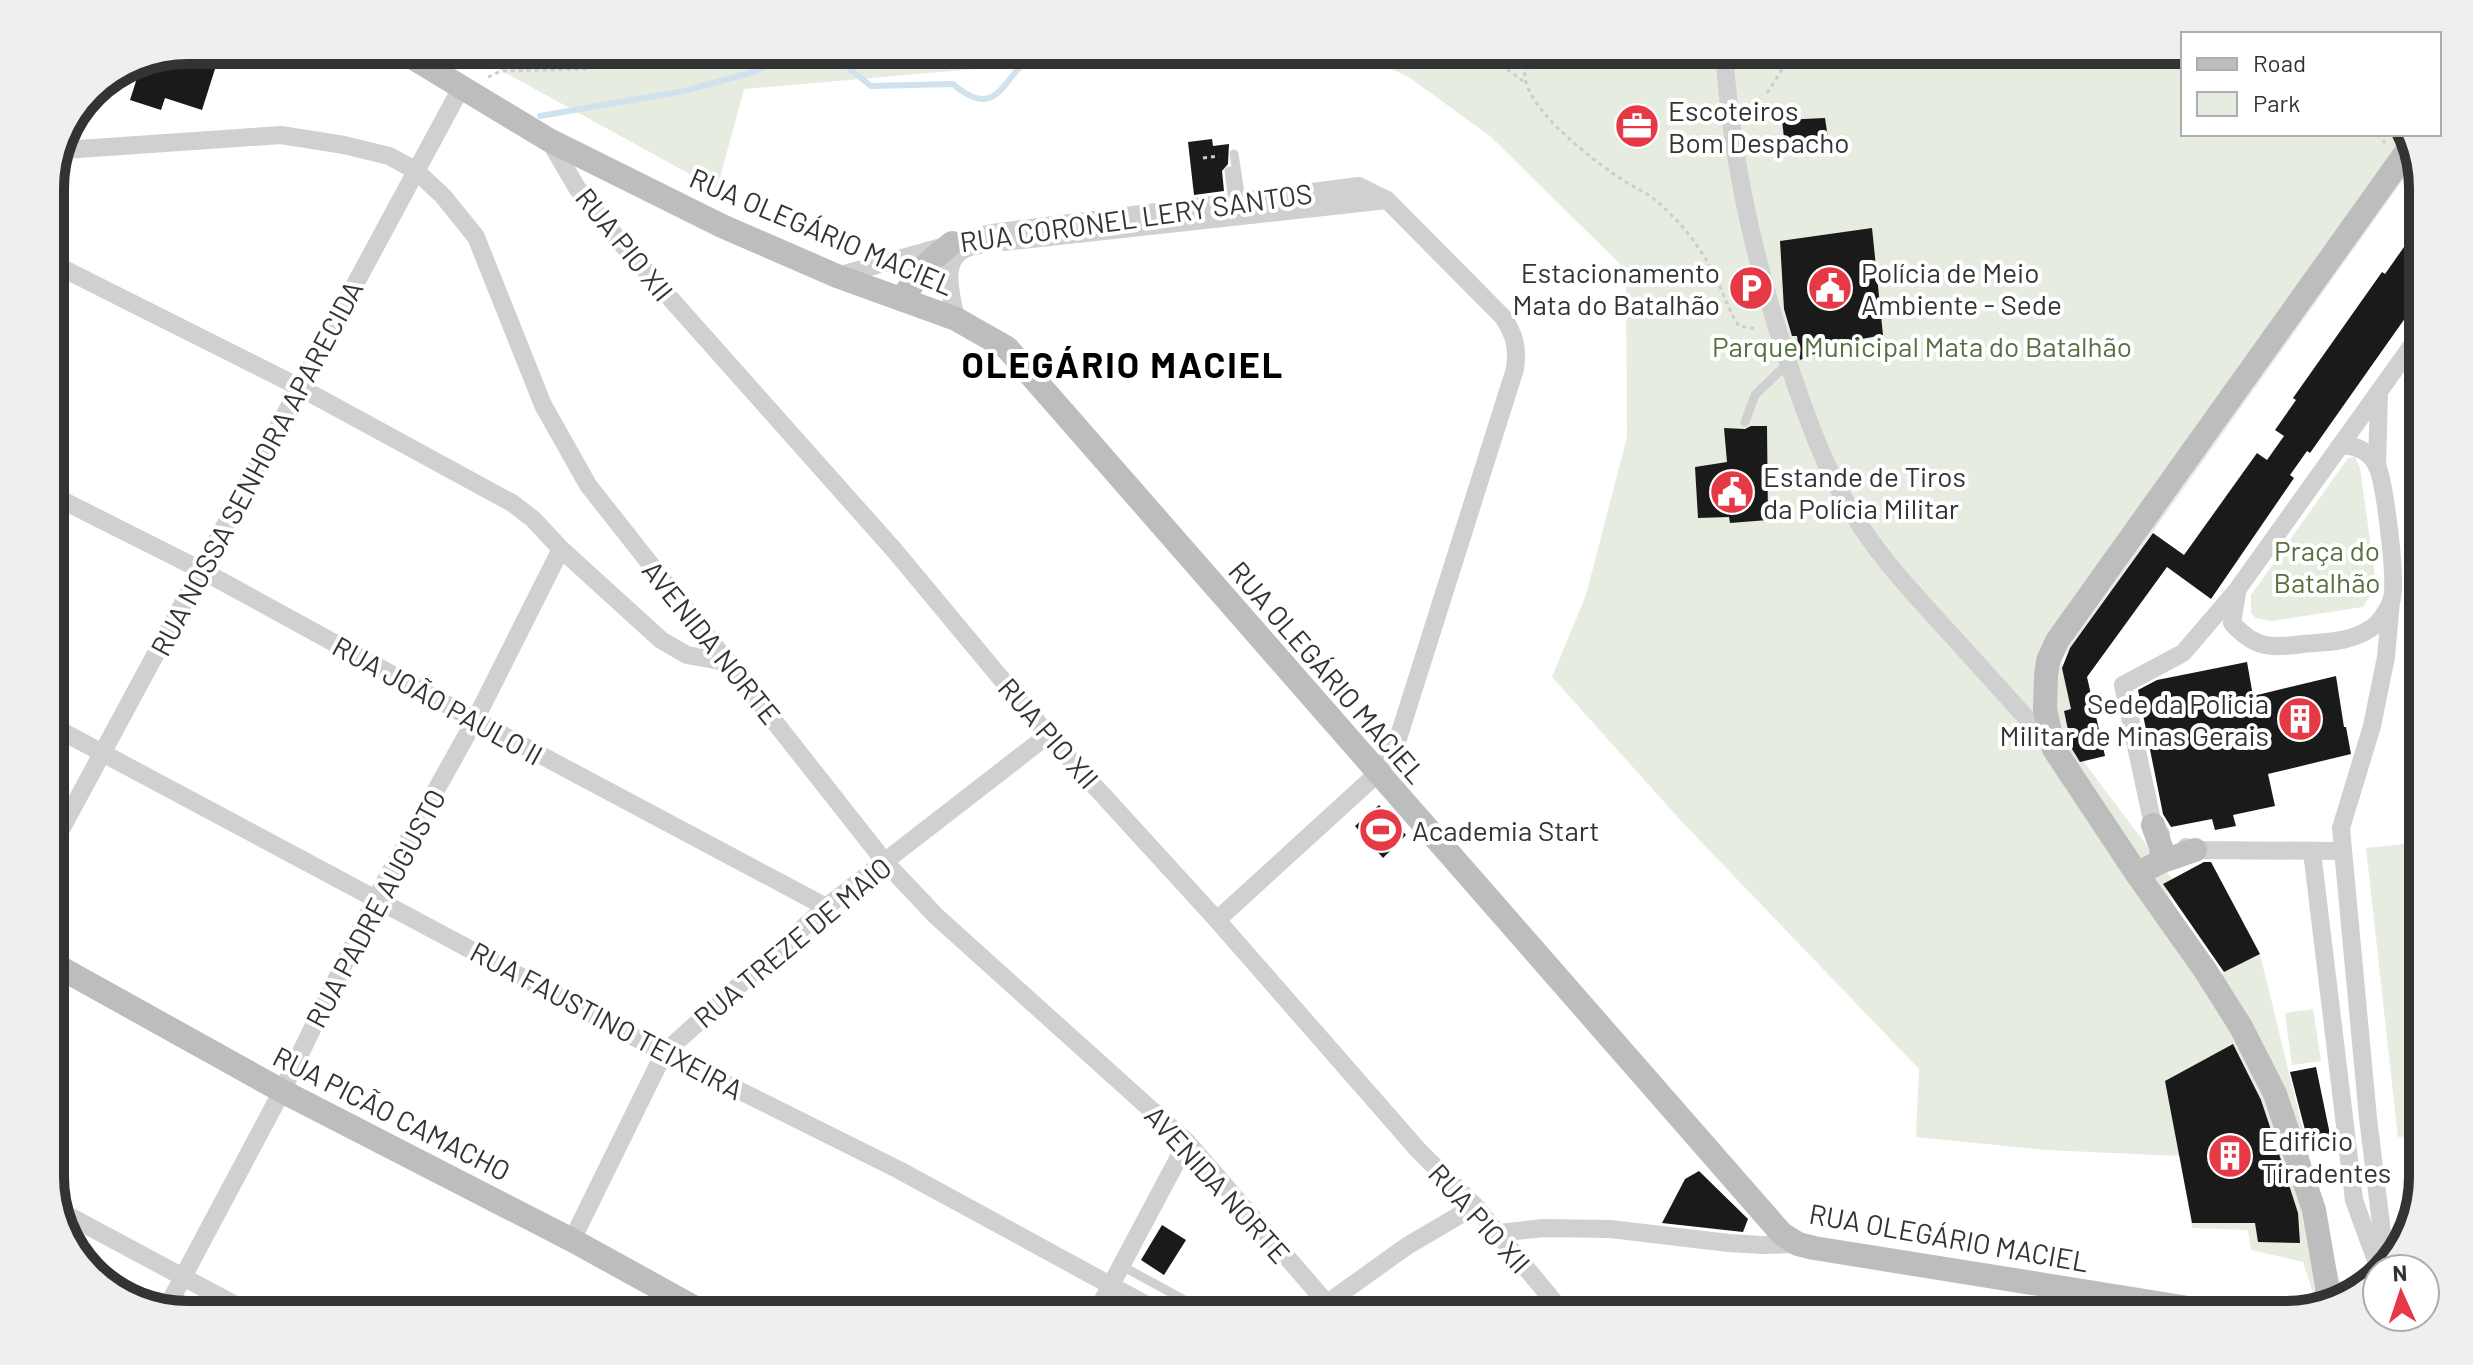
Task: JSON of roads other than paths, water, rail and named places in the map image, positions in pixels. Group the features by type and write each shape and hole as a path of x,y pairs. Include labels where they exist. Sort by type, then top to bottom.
{"street":[{"name":"RUA OLEGÁRIO MACIEL","path":"424,64 549,140 722,226 837,276 956,319 1007,348 1782,1234 1798,1244 1893,1262 2142,1301"},
{"path":"1725,64 1742,198 1778,332 1816,443 1830,473 1862,529 1909,588 2054,749 2241,1027 2275,1094 2314,1210 2327,1293"},
{"name":"RUA NOSSA SENHORA APARECIDA","path":"64,824 462,86"},
{"name":"AVENIDA NORTE","path":"71,150 281,135 389,156 415,170 443,196 476,237 543,405 588,485 885,862 936,916 1187,1142 1324,1301"},
{"name":"RUA PIO XII","path":"549,140 577,188 621,243 895,551 1048,735 1217,920 1419,1151 1475,1206 1554,1301"},
{"path":"2054,749 2045,710 2046,676 2057,641 2404,155"},
{"name":"RUA CORONEL LERY SANTOS","path":"837,276 1035,226 1359,186 1387,200 1503,317 1514,335 1517,350 1515,369 1396,745 1377,774 1217,920"},
{"name":"RUA CORONEL LERY SANTOS","path":"964,244 1387,200"},
{"path":"901,299 929,262 964,244"},
{"path":"956,319 949,273 953,259 964,244"},
{"path":"64,269 299,387 512,503 533,519 561,549 661,640 687,655 731,663"},
{"path":"2160,862 2162,850 2153,825 2123,685 2183,653 2237,590 2409,350"},
{"path":"2379,392 2377,467 2394,575 2386,657 2372,726 2341,828 2384,1251"},
{"path":"2339,447 2359,447 2377,467"},
{"name":"RUA JOÃO PAULO II","path":"64,501 201,570 826,907"},
{"name":"RUA PADRE AUGUSTO","path":"171,1300 282,1091 376,898 475,720 561,549"},
{"path":"2237,590 2232,623 2245,637 2270,648 2351,639 2376,625 2391,601"},
{"name":"RUA FAUSTINO TEIXEIRA","path":"64,732 664,1053 899,1170 1139,1301"},
{"name":"RUA TREZE DE MAIO","path":"572,1240 664,1053 826,907 1048,735"},
{"path":"2153,825 2170,844 2195,850 2342,851"},
{"path":"2137,874 2195,850"},
{"path":"2312,852 2354,1200 2373,1253"},
{"name":"RUA PICÃO CAMACHO","path":"64,970 282,1091 572,1240 683,1301"},
{"path":"1103,1301 1187,1142"},
{"path":"1341,1301 1407,1246 1475,1206"},
{"path":"71,1217 229,1301"},
{"path":"1498,1233 1544,1228 1610,1229 1729,1243 1798,1244"}],"lane":[{"path":"1234,154 1237,200"},
{"path":"1229,171 1237,200"},
{"path":"1745,422 1755,395 1788,363"},
{"path":"1122,1266 1186,1301"}],"waterway":[{"path":"540,116 684,91 757,71 769,64"},
{"path":"827,64 845,65 871,86 953,84 970,96 983,99 993,96 1023,64"}],"place":[{"name":"Escoteiros Bom Despacho","path":"1637,126"},
{"name":"Estacionamento Mata do Batalhão","path":"1751,288"},
{"name":"Polícia de Meio Ambiente - Sede","path":"1830,288"},
{"name":"Estande de Tiros da Polícia Militar","path":"1732,492"},
{"name":"Sede da Polícia Militar de Minas Gerais","path":"2300,719"},
{"name":"Academia Start","path":"1381,830"},
{"name":"Edifício Tiradentes","path":"2230,1156"}],"district":[{"name":"OLEGÁRIO MACIEL","path":"1123,363"}],"park label":[{"name":"Parque Municipal Mata do Batalhão","path":"1922,346"},
{"name":"Praça do Batalhão","path":"2327,566"}]}
